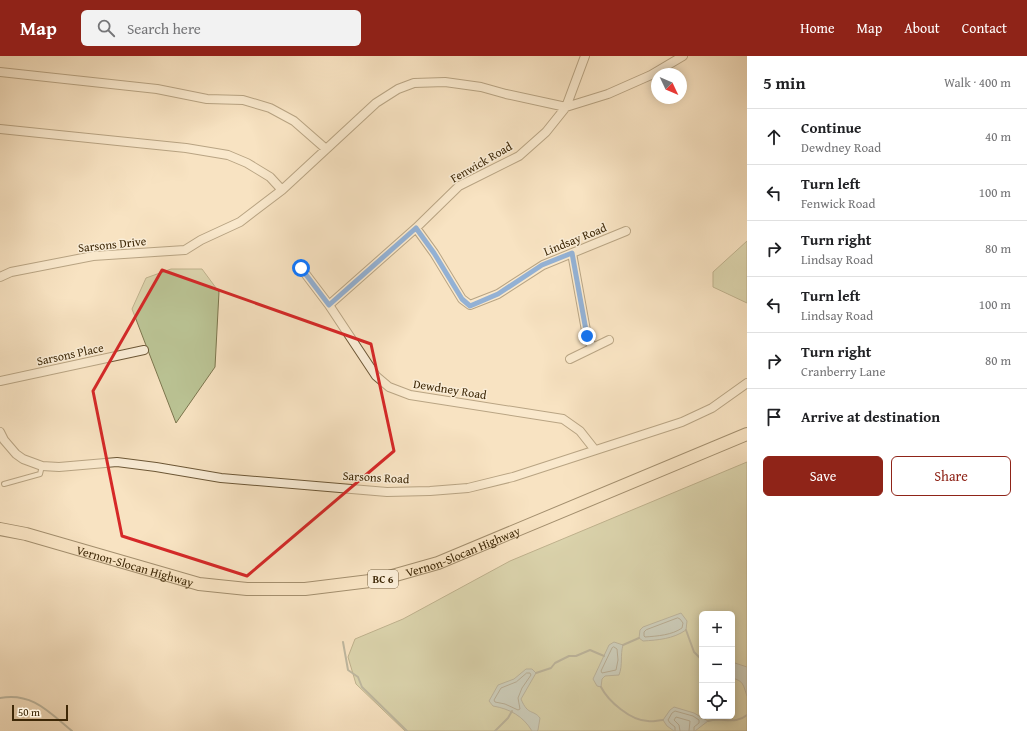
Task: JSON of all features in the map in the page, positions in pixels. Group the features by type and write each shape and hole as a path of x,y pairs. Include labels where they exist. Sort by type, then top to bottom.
{"main road":[{"name":"Vernon-Slocan Highway","path":"0,529 26,534 199,584 247,589 305,590 378,580 438,563 747,434"}],"street":[{"name":"Fenwick Road","path":"329,305 416,228 459,186 519,156 546,132 566,107 585,56"},
{"path":"566,107 608,94 651,75 683,56"},
{"path":"0,72 157,88 207,99 243,100 270,108 294,121 326,149"},
{"name":"Sarsons Drive","path":"0,277 11,272 93,256 185,250 201,240 240,222 282,190 376,103 398,89 414,83 445,82 481,87 566,107"},
{"path":"0,129 186,148 228,155 247,163 270,177 282,190"},
{"name":"Lindsay Road","path":"416,228 434,253 462,299 470,306 498,294 542,265 626,231"},
{"path":"572,253 587,336 592,348"},
{"name":"Dewdney Road","path":"301,268 329,305 376,376 389,387 410,395 563,419 580,431 595,450"},
{"path":"570,359 609,340"},
{"name":"Sarsons Place","path":"0,381 144,350"},
{"name":"Sarsons Road","path":"0,432 4,440 16,454 23,459 42,466 59,467 117,462 221,478 387,492 430,491 468,488 513,477 682,422 712,408 747,383"}],"lane":[{"path":"4,484 40,474 42,466"}],"highlighted area":[{"path":"162,270 371,344 394,451 247,576 122,536 93,391"}],"green space":[{"path":"747,241 747,303 713,287 713,272"},
{"path":"171,269 202,269 219,292 215,367 176,423 132,309 146,278"},
{"path":"747,462 747,731 405,731 356,684 348,657 355,639 403,619 510,561"}],"water":[{"path":"681,613 687,621 686,630 681,633 671,637 654,640 643,641 639,638 640,630 643,627"},
{"path":"614,642 623,645 619,675 605,676 602,679 601,687 597,686 593,679 609,645"},
{"path":"735,663 747,667 747,696 744,686 736,679"},
{"path":"526,669 532,669 536,673 521,699 528,710 540,718 537,731 532,731 516,714 493,706 489,701 498,685 514,679"},
{"path":"674,707 694,713 699,716 699,719 708,721 695,731 674,731 667,726 663,720"}],"waterway":[{"path":"686,630 694,652 699,657"},
{"path":"623,645 639,638"},
{"path":"343,642 348,670 358,677 362,687 407,731"},
{"path":"536,673 551,668 555,663 569,656 576,656 590,650 604,656"},
{"path":"601,687 614,704 634,718 650,721 663,720"},
{"path":"0,698 22,698 31,701 48,711 72,731"},
{"path":"495,731 508,718 512,711"},
{"path":"708,721 738,720 747,715"}],"route":[{"path":"301,268 329,305 416,228 434,253 462,299 470,306 498,294 542,265 572,253 587,336"}]}
